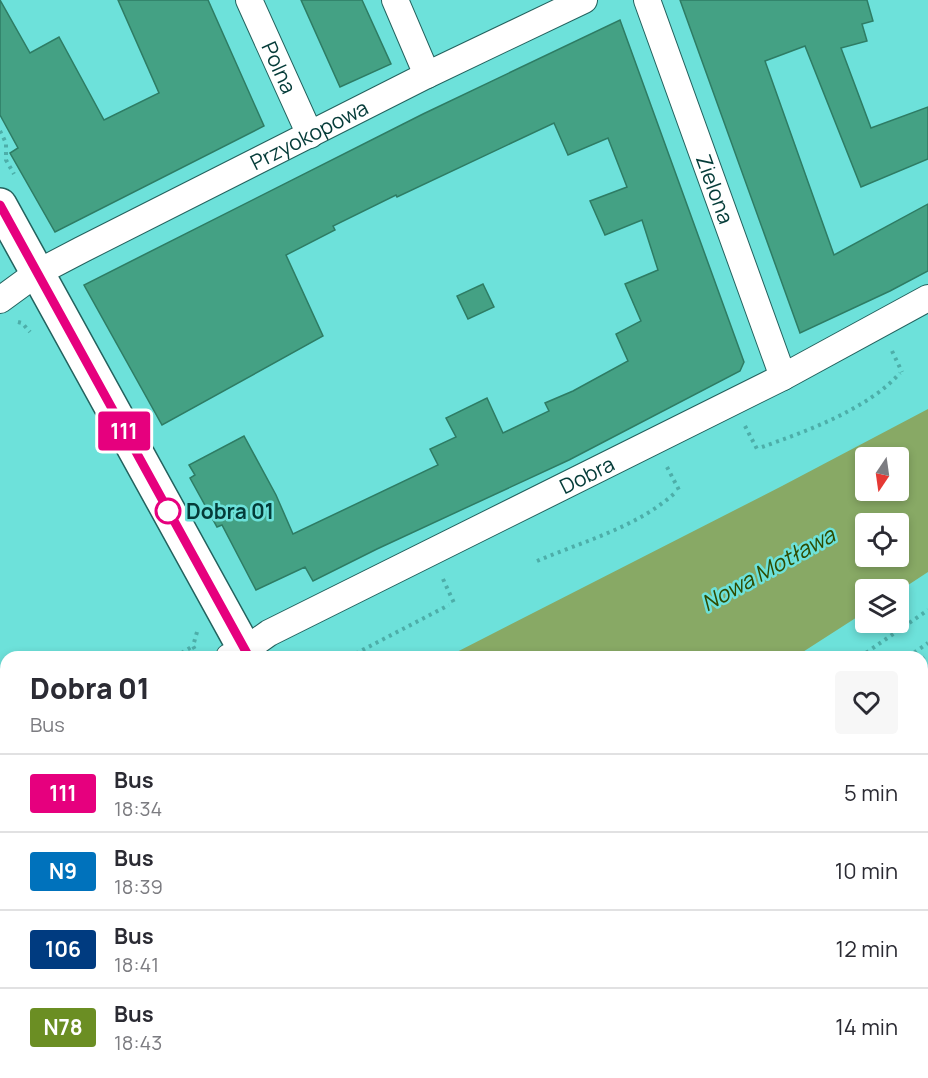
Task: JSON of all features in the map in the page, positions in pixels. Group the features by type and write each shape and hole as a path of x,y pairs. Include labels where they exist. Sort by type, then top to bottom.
{"street":[{"name":"Polna","path":"249,0 310,135"},
{"path":"395,0 427,75"},
{"name":"Przyokopowa","path":"0,300 37,273 427,75 584,0"},
{"name":"Zielona","path":"647,0 783,377"},
{"path":"0,205 8,237 37,273 239,651"},
{"name":"Dobra","path":"246,651 269,633 783,377 928,298"}],"path":[{"path":"762,447 836,417 882,390 900,373"},
{"path":"537,561 624,525 661,505 676,492"},
{"path":"361,651 449,605"},
{"path":"869,651 928,610"},
{"path":"185,651 194,646 196,651"}],"water":[{"name":"Nowa Motława","path":"928,409 928,572 909,584 909,579 855,579 855,618 804,651 459,651 855,448 855,501 909,501 909,447 856,447"}],"building":[{"path":"0,0 30,53 59,37 104,120 159,93 118,0 208,0 264,126 55,232 10,153 18,148 0,115"},
{"path":"301,0 362,0 391,64 340,87"},
{"path":"680,0 867,0 873,21 862,24 867,41 841,48 871,128 928,107 928,159 861,187 805,46 765,61 834,255 928,204 928,271 800,333"},
{"path":"620,20 744,362 740,371 569,460 313,581 305,567 256,590 222,525 217,527 190,478 195,475 189,465 244,436 276,495 293,534 438,465 430,449 456,437 446,418 487,398 503,433 549,411 545,403 573,391 628,361 616,334 641,321 625,284 658,270 642,220 605,235 590,201 627,187 608,138 568,155 554,123 333,226 335,230 286,255 323,336 162,425 84,285 423,114"},
{"path":"483,284 494,307 468,319 457,296"}],"bus line":[{"name":"111","path":"0,205 246,651"}],"place":[{"name":"Dobra 01","path":"168,511"}]}
